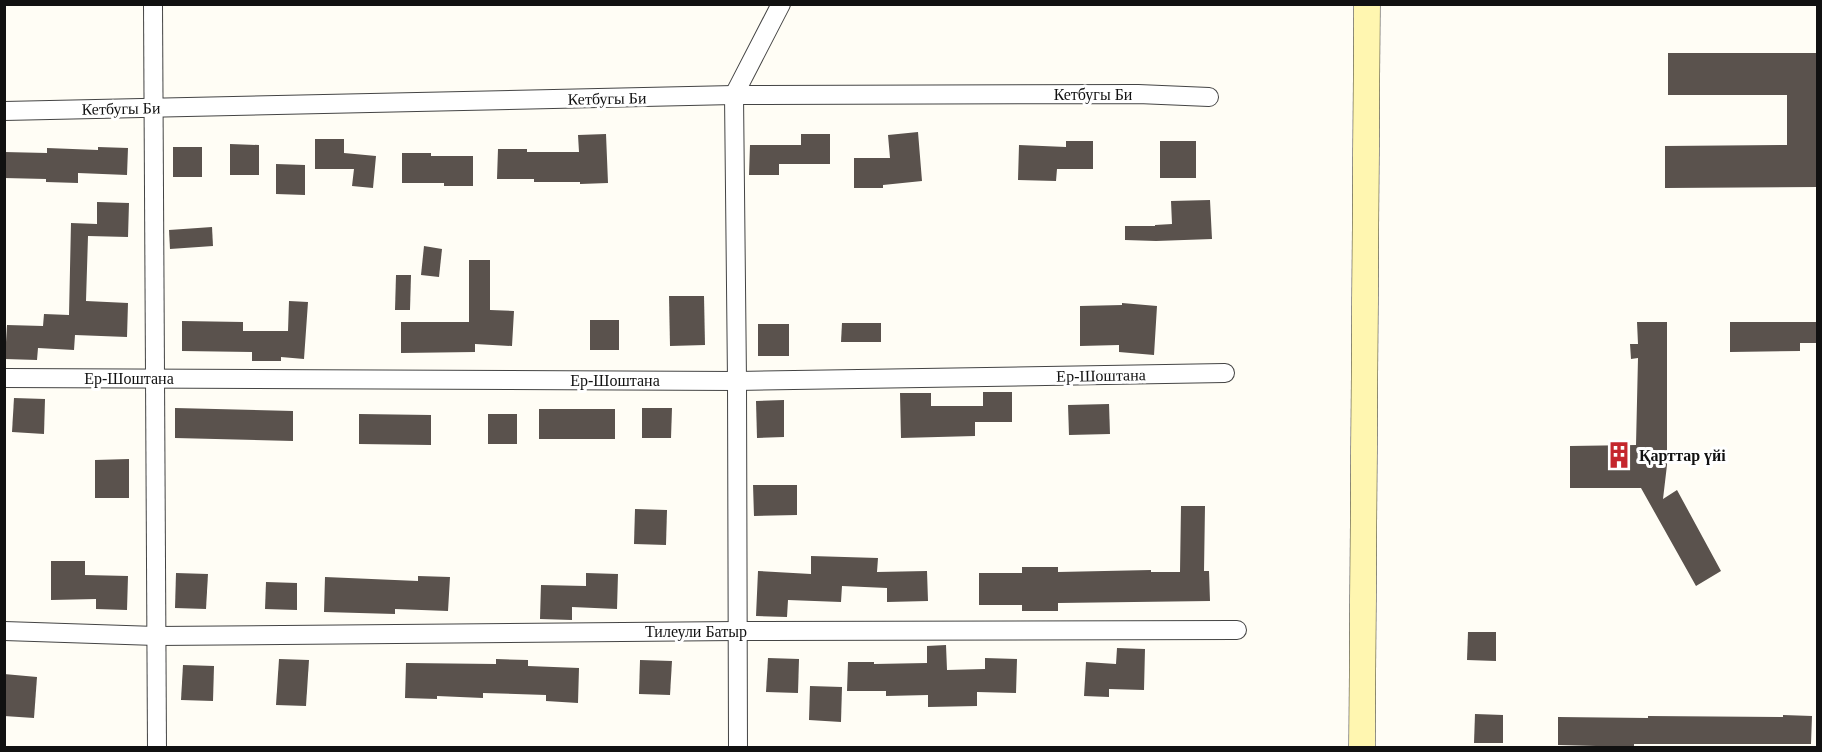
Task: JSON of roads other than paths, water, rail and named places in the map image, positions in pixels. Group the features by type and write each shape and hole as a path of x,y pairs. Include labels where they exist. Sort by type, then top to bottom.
{"main road":[{"path":"1362,747 1367,4"}],"street":[{"path":"153,4 157,747"},
{"path":"738,747 734,95 781,4"},
{"name":"Кетбугы Би","path":"4,111 734,95 1138,94 1209,97"},
{"name":"Ер-Шоштана","path":"4,378 737,381 1225,372"},
{"name":"Тилеули Батыр","path":"4,631 156,636 1237,630"}],"place":[{"name":"Қарттар үйі","path":"1619,455"}]}
